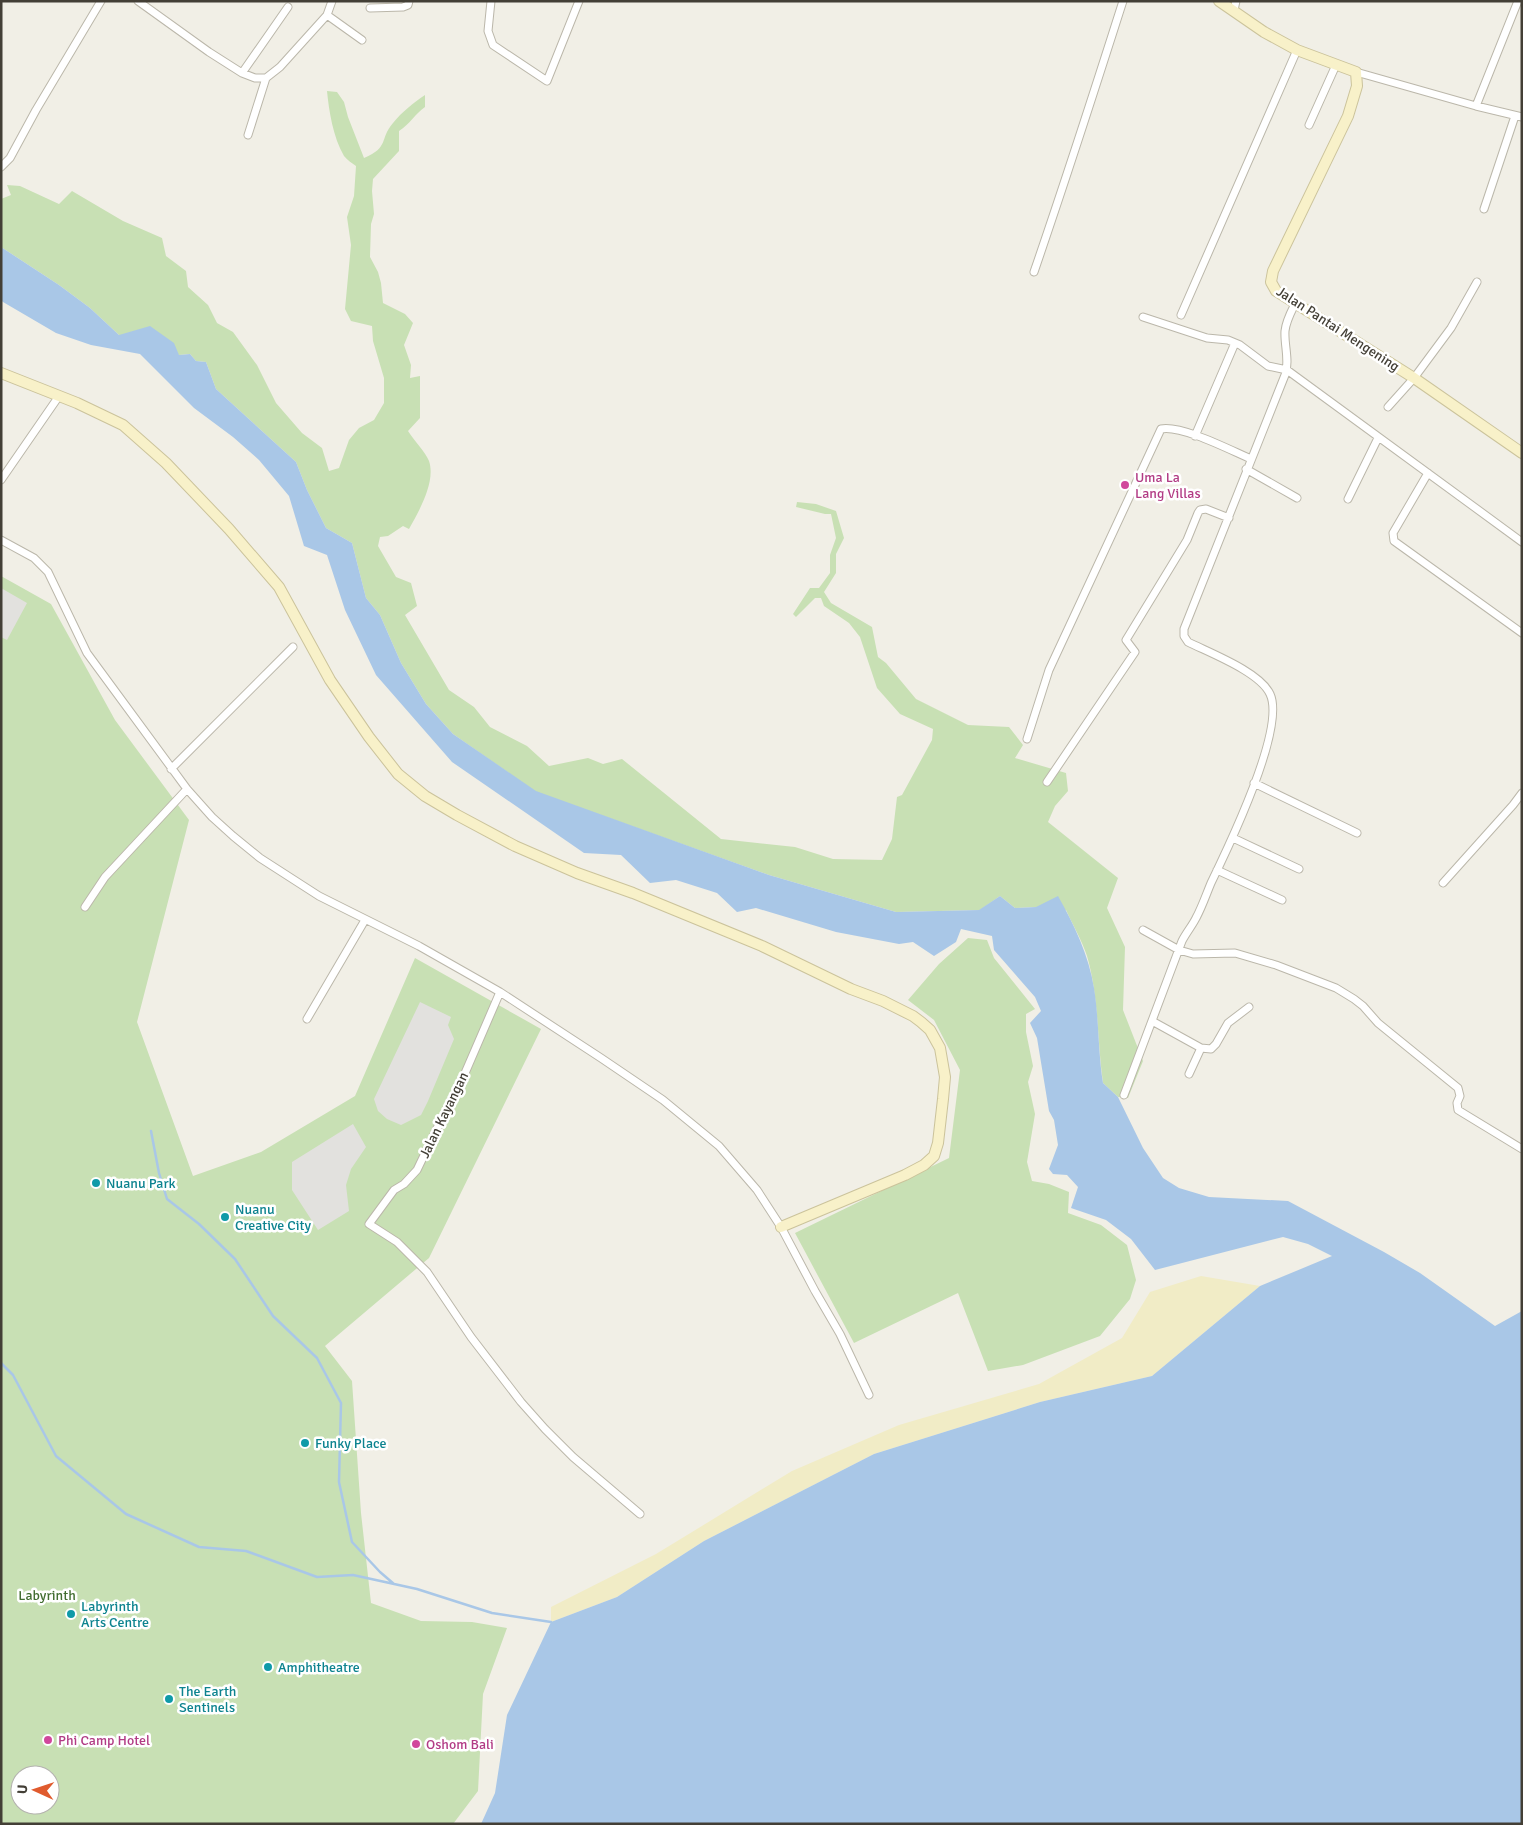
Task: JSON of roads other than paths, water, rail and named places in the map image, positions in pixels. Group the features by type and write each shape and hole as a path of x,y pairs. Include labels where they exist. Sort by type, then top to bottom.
{"street":[{"path":"1,167 10,158 36,110 101,1"},
{"path":"138,1 209,52 242,73 255,78 266,78"},
{"path":"248,135 266,78 280,67 327,15 332,1"},
{"path":"370,8 403,7 409,1"},
{"path":"491,1 488,31 493,45 547,81 579,1"},
{"path":"1034,272 1123,1"},
{"path":"1220,1 1235,6 1264,32 1297,50 1356,72 1518,116 1484,209"},
{"path":"1476,106 1518,1"},
{"path":"242,73 288,7"},
{"path":"327,15 362,40"},
{"path":"1181,315 1297,50"},
{"path":"1309,125 1336,65"},
{"name":"Jalan Pantai Mengening","path":"1356,72 1357,86 1348,116 1271,282 1276,291 1295,304 1414,378 1522,453"},
{"path":"1388,407 1414,378 1452,328 1477,282"},
{"path":"1124,1095 1182,941 1199,913 1233,838 1254,783 1270,732 1273,704 1270,693 1261,682 1247,672 1188,642 1184,636 1186,622 1286,372 1285,331 1295,304"},
{"path":"1143,317 1207,338 1228,340 1268,366 1286,372 1522,542"},
{"path":"1195,436 1235,343"},
{"path":"1,373 59,396 123,425 166,463 229,529 279,587 330,680 387,762 410,785 457,815 516,846 577,873 633,893 762,946 914,1016 930,1030 940,1048 945,1077 938,1143 934,1156 905,1175 781,1227"},
{"path":"1,480 59,396"},
{"path":"1027,738 1049,670 1161,429 1169,428 1195,436 1251,459"},
{"path":"1348,500 1378,438"},
{"path":"1246,470 1297,498"},
{"path":"1428,473 1393,533 1394,541 1522,633"},
{"path":"1047,782 1135,652 1126,640 1187,540 1200,510 1206,509 1229,518"},
{"path":"1,540 34,558 48,572 87,653 115,689 171,769 212,816 260,858 319,896 425,950 500,992 663,1100 701,1130 734,1162 757,1190 781,1227 853,1358 869,1395"},
{"path":"171,769 293,647"},
{"path":"1254,783 1357,833"},
{"path":"85,907 104,877 187,789"},
{"path":"1443,883 1522,793"},
{"path":"1233,838 1299,869"},
{"path":"1217,870 1282,900"},
{"path":"306,1019 365,920"},
{"path":"1143,930 1179,950 1200,954 1235,953 1310,977 1348,995 1363,1006 1378,1023 1458,1088 1460,1096 1457,1103 1458,1110 1522,1149"},
{"name":"Jalan Kayangan","path":"500,992 456,1094 417,1170 404,1184 394,1190 369,1224 397,1242 427,1272 471,1337 521,1402 546,1429 573,1456 640,1514"},
{"path":"1152,1021 1201,1048 1208,1049 1214,1047 1228,1023 1249,1007"},
{"path":"1189,1074 1201,1048"}],"water":[{"path":"1,247 90,308 119,335 150,326 174,343 179,355 190,354 196,361 206,362 216,389 296,462 307,490 326,528 352,543 366,598 380,615 401,663 426,704 453,734 536,791 769,875 896,912 979,910 1000,896 1015,908 1036,907 1058,896 1080,940 1092,976 1096,1000 1103,1083 1118,1097 1143,1148 1163,1178 1179,1188 1209,1197 1288,1201 1420,1273 1495,1326 1522,1311 1522,1824 481,1824 495,1793 507,1715 551,1622 617,1597 704,1541 874,1454 1040,1402 1152,1376 1260,1286 1332,1256 1308,1244 1283,1237 1155,1270 1131,1239 1106,1220 1071,1208 1078,1187 1067,1175 1053,1174 1049,1169 1058,1145 1054,1120 1049,1111 1037,1038 1030,1023 1041,1011 1035,997 994,950 992,936 961,929 956,942 934,956 913,942 899,944 836,932 756,908 737,912 717,893 676,880 650,883 621,855 584,853 452,762 376,675 345,610 327,555 304,546 289,496 259,460 233,437 194,408 140,354 91,345 56,333 3,302 1,300"}],"waterway":[{"path":"151,1131 159,1173 167,1199 199,1224 235,1259 273,1316 317,1358 341,1403 339,1482 352,1542 394,1584"},
{"path":"1,1363 13,1375 56,1456 126,1514 199,1547 246,1551 317,1577 353,1575 417,1589 492,1613 551,1622"}],"place":[{"name":"Uma La Lang Villas","path":"1125,485"},
{"name":"Nuanu Park","path":"96,1183"},
{"name":"Nuanu Creative City","path":"225,1217"},
{"name":"Funky Place","path":"305,1443"},
{"name":"Labyrinth Arts Centre","path":"71,1614"},
{"name":"Amphitheatre","path":"268,1667"},
{"name":"The Earth Sentinels","path":"169,1699"},
{"name":"Phi Camp Hotel","path":"48,1740"},
{"name":"Oshom Bali","path":"416,1744"}],"park label":[{"name":"Labyrinth","path":"47,1595"}]}
